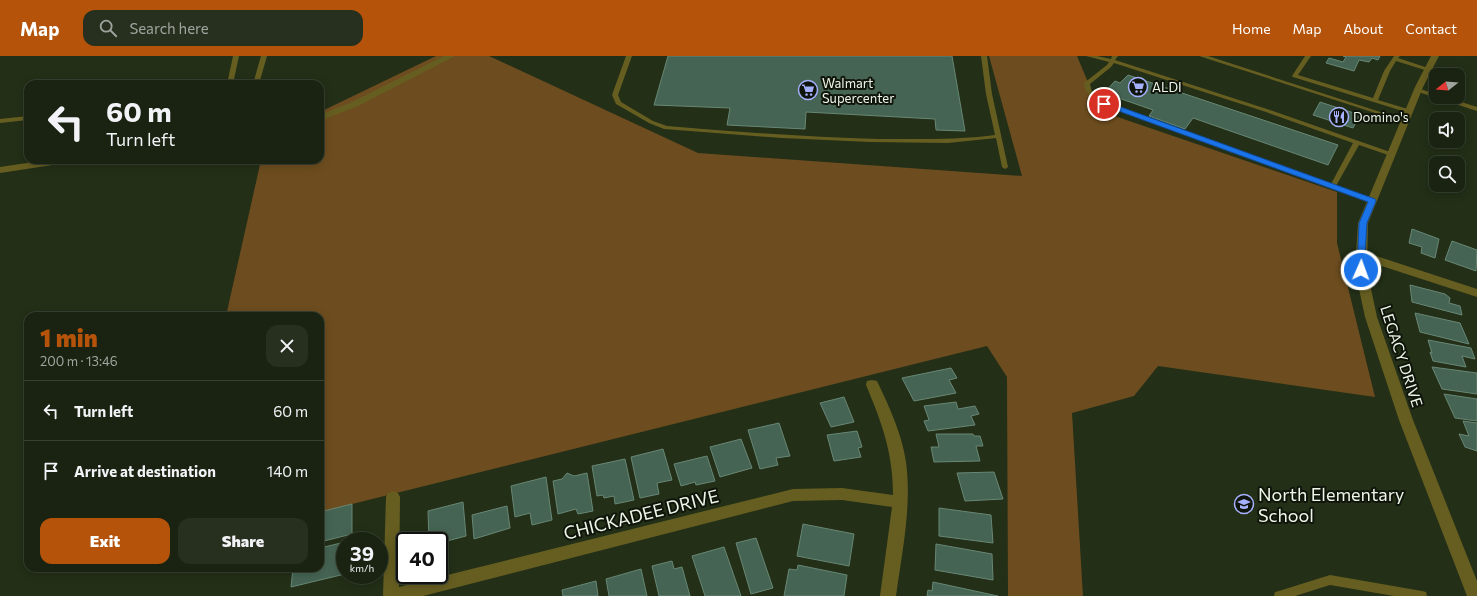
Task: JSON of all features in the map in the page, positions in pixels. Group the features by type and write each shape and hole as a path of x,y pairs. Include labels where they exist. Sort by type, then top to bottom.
{"street":[{"path":"324,116 355,104 451,56"},
{"name":"LEGACY DRIVE","path":"1435,56 1417,90 1363,223 1361,270 1371,317 1406,420 1472,578 1475,596"},
{"path":"0,170 40,164"},
{"path":"1362,255 1477,293"},
{"path":"872,385 890,425 897,455 899,502 888,596"},
{"name":"CHICKADEE DRIVE","path":"394,596 792,495 842,494 899,502"},
{"path":"391,596 393,497"}],"lane":[{"path":"231,80 236,56"},
{"path":"257,80 264,56"},
{"path":"629,56 615,95 618,103 651,122 666,128 814,139 871,141 971,141 998,136"},
{"path":"984,56 989,94 1005,167"},
{"path":"1089,56 1113,59 1261,108 1391,154"},
{"path":"1202,56 1407,116"},
{"path":"1308,56 1295,76 1375,100 1407,116"},
{"path":"1375,100 1387,71 1397,57 1428,69"},
{"path":"1113,59 1110,66 1086,83 1086,87 1090,93 1104,104 1372,201"},
{"path":"1417,90 1429,94"},
{"path":"1465,104 1477,107"},
{"path":"0,121 24,118"},
{"path":"1332,187 1357,142"},
{"path":"1279,596 1330,580 1422,596"}],"shaded area":[{"path":"436,56 489,56 698,153 1022,176 989,56 1077,56 1100,111 1337,192 1337,243 1375,397 1158,366 1134,396 1072,413 1083,596 1008,596 1007,377 987,346 324,511 324,312 227,312 260,164 324,164 324,110"}],"building":[{"name":"Walmart Supercenter","path":"668,56 952,56 965,131 936,130 935,119 806,112 805,129 727,125 730,108 654,105"},
{"path":"1343,56 1380,56 1378,60 1372,58 1369,62 1359,60 1354,71 1326,63 1329,58 1343,62 1346,57"},
{"path":"1128,75 1338,145 1328,165 1193,118 1185,129 1149,116 1153,110 1104,93 1115,81 1120,83"},
{"path":"1320,102 1360,115 1353,128 1313,115"},
{"path":"1412,229 1439,239 1435,258 1421,253 1422,247 1409,243"},
{"path":"1452,241 1477,250 1476,271 1445,260"},
{"path":"1410,285 1445,294 1450,298 1449,303 1460,306 1462,315 1412,302"},
{"path":"1415,313 1460,323 1469,344 1420,332"},
{"path":"1428,340 1471,348 1475,359 1462,356 1466,367 1433,361"},
{"path":"1432,367 1477,373 1477,394 1442,389"},
{"path":"951,368 957,378 949,380 956,393 914,401 902,378"},
{"path":"1444,394 1477,399 1477,421 1455,418"},
{"path":"844,397 854,422 831,427 820,403"},
{"path":"956,402 958,409 975,406 979,414 971,416 975,425 928,431 924,421 929,420 924,406"},
{"path":"1463,421 1477,423 1477,451 1465,447 1459,434 1469,436"},
{"path":"779,423 790,456 776,458 778,465 760,469 748,430"},
{"path":"857,431 862,447 858,448 861,457 834,461 827,435"},
{"path":"936,434 973,434 974,436 980,436 983,446 976,446 980,461 934,462 931,447 939,447"},
{"path":"741,439 752,468 720,477 710,447"},
{"path":"663,449 672,480 657,483 659,494 640,498 631,457"},
{"path":"707,456 715,481 696,485 695,482 681,486 674,464"},
{"path":"625,459 634,500 615,504 614,496 604,498 603,495 597,496 592,466"},
{"path":"994,472 1003,499 965,501 957,473"},
{"path":"567,473 574,476 587,473 593,511 578,514 576,509 558,514 553,481 562,479"},
{"path":"546,477 552,520 532,525 530,513 515,517 511,486"},
{"path":"463,502 466,536 448,541 448,532 429,532 428,511"},
{"path":"352,504 352,532 336,532 336,538 324,541 324,511"},
{"path":"507,506 510,528 474,539 472,515"},
{"path":"939,508 991,515 993,543 939,536"},
{"path":"803,524 854,534 849,566 797,556"},
{"path":"756,538 773,588 751,594 736,543"},
{"path":"336,544 336,576 291,587 293,572 324,572 324,547"},
{"path":"936,544 992,554 993,580 935,570"},
{"path":"724,547 741,596 705,596 692,556"},
{"path":"672,561 674,569 682,567 690,596 659,596 652,566"},
{"path":"798,565 847,575 844,596 784,596 789,569 797,570"},
{"path":"641,569 647,596 609,596 606,579"},
{"path":"596,581 598,596 563,596 562,590"},
{"path":"933,582 998,596 927,596 928,590 932,591"}],"place":[{"name":"ALDI","path":"1138,87"},
{"name":"Walmart Supercenter","path":"808,90"},
{"name":"Domino's","path":"1339,117"},
{"name":"North Elementary School","path":"1244,504"}],"route":[{"path":"1104,104 1372,201 1363,223 1361,270"}]}
